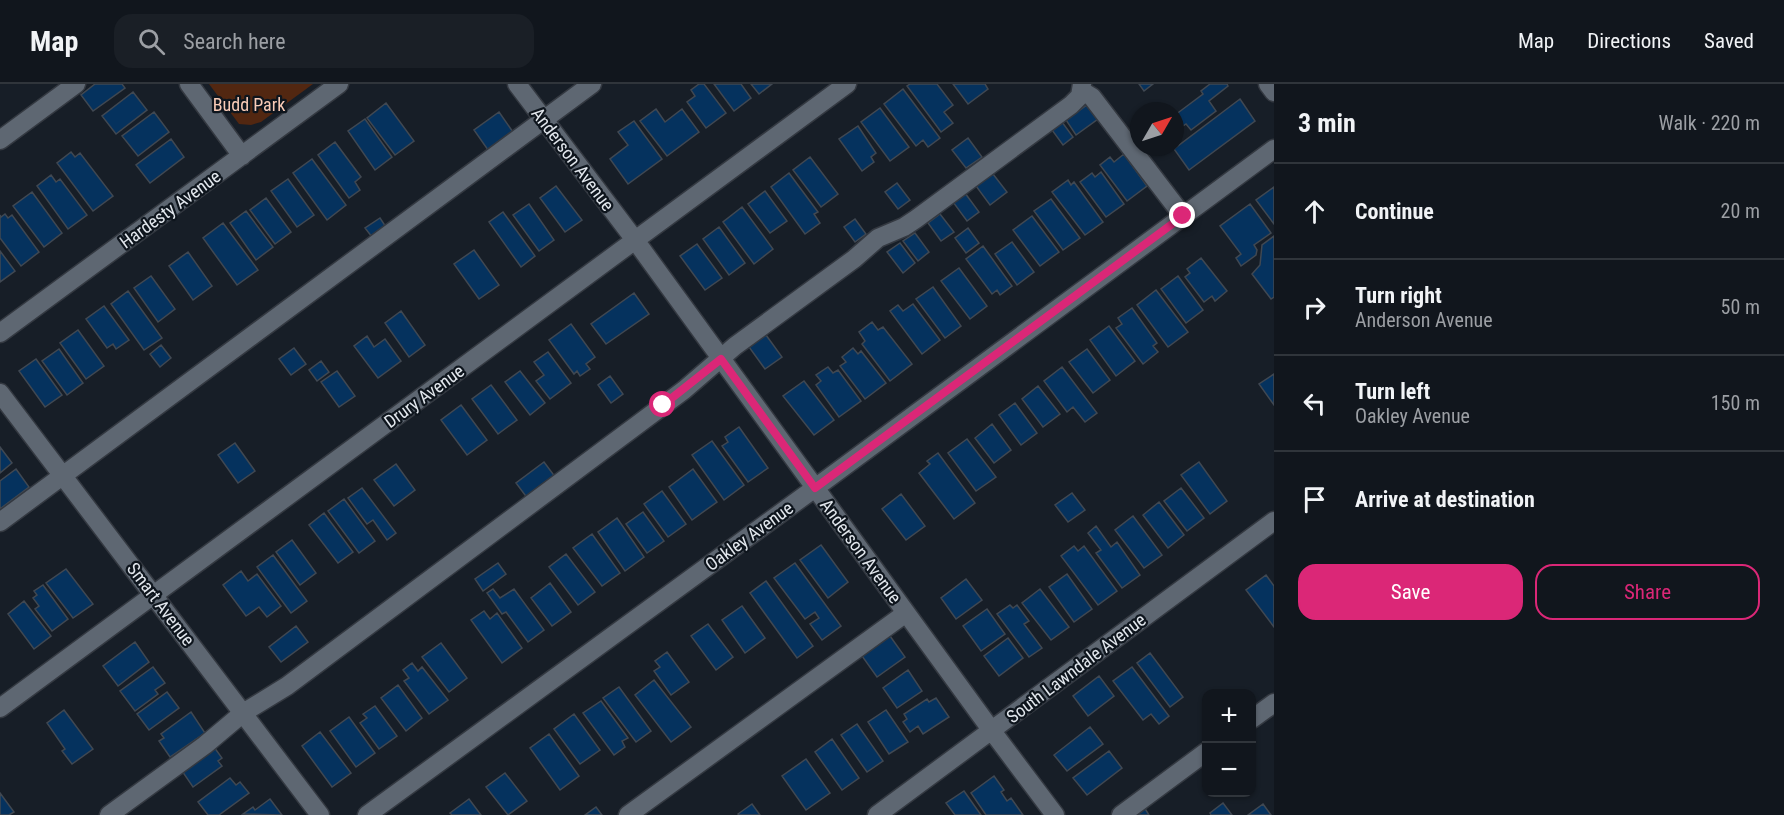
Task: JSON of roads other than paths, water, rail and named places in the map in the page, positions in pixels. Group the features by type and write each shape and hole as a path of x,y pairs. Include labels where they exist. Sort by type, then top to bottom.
{"street":[{"path":"0,140 76,84"},
{"path":"189,84 242,156"},
{"name":"Hardesty Avenue","path":"0,333 339,84"},
{"name":"Anderson Avenue","path":"517,84 635,240 1055,815"},
{"path":"0,522 592,84"},
{"name":"Drury Avenue","path":"0,708 847,84"},
{"path":"1268,84 1274,92"},
{"path":"109,815 206,745 243,713 287,686 684,390 878,238 916,219 1071,105 1080,96 1082,88 1092,97 1183,216"},
{"name":"Oakley Avenue","path":"367,815 1274,149"},
{"name":"Smart Avenue","path":"0,393 320,815"},
{"name":"South Lawndale Avenue","path":"877,815 1274,521"},
{"path":"628,815 906,613"},
{"path":"1256,716 1274,703"},
{"path":"1121,815 1202,755"}],"park label":[{"name":"Budd Park","path":"249,104"}]}
